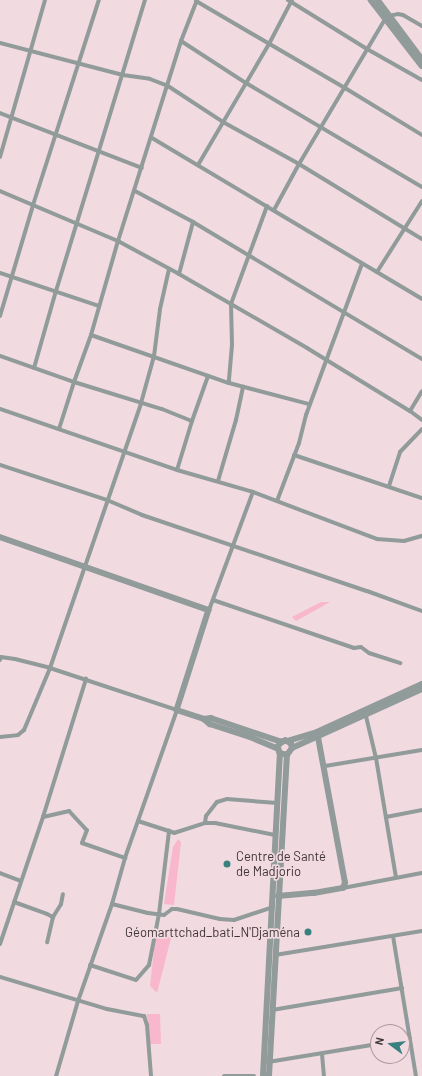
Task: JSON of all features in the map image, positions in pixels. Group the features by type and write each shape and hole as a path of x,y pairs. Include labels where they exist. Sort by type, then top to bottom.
{"street":[{"path":"0,156 45,0"},
{"path":"0,316 33,206 99,0"},
{"path":"34,368 145,0"},
{"path":"59,429 74,382 92,335 118,241 152,138 181,41 196,0 345,88 422,136"},
{"path":"371,0 422,59"},
{"path":"378,0 387,18 422,66"},
{"path":"198,165 269,44 291,1 367,49 422,80"},
{"path":"274,210 299,164 387,18 394,14 403,15 422,26"},
{"path":"181,41 246,83 422,187"},
{"path":"0,44 123,75 150,79 168,86 223,122 299,164 422,239"},
{"path":"0,113 142,168"},
{"path":"152,138 422,299"},
{"path":"0,191 77,225 118,241 169,268 307,348 410,411 422,420"},
{"path":"135,191 193,222 247,256 422,359"},
{"path":"377,272 422,201"},
{"path":"229,383 232,345 231,304 247,256 267,206"},
{"path":"179,274 193,222"},
{"path":"277,501 294,455 310,404 362,264"},
{"path":"0,737 18,736 24,730 50,668 141,403 154,356 160,309 169,268"},
{"path":"0,273 99,306"},
{"path":"92,335 243,388 310,404"},
{"path":"0,356 74,382 162,408 192,421"},
{"path":"177,470 208,376"},
{"path":"218,481 236,420 243,388"},
{"path":"410,411 422,391"},
{"path":"0,409 177,470 253,492 377,539 404,541 422,536"},
{"path":"389,486 400,452 422,429"},
{"path":"294,455 422,498"},
{"path":"0,465 107,500 142,515 413,606 422,611"},
{"path":"56,1076 78,1001 112,904 125,858 177,710 209,610 253,492"},
{"path":"0,537 209,610"},
{"path":"213,600 354,648 362,647 369,652 400,663"},
{"path":"0,660 2,657 15,659 86,679 204,719 210,724 248,736 282,752 318,737 422,684"},
{"path":"0,944 43,817 86,679"},
{"path":"204,719 211,718 282,742 313,733 422,690"},
{"path":"365,712 376,758 396,877"},
{"path":"318,737 325,766 345,880 343,888"},
{"path":"288,741 292,748"},
{"path":"263,1076 272,1010 278,896 282,742"},
{"path":"325,766 422,750"},
{"path":"268,1076 266,1062 275,835 282,752"},
{"path":"205,823 206,816 217,802 227,799 277,803"},
{"path":"386,817 422,810"},
{"path":"43,817 69,811 87,830 82,843 125,858"},
{"path":"138,821 169,831 181,832 205,823 215,823 275,835"},
{"path":"90,965 136,980 149,965 159,914 169,831"},
{"path":"0,873 21,881"},
{"path":"278,896 314,893 422,873"},
{"path":"47,942 53,917 61,904 63,894"},
{"path":"14,902 53,917"},
{"path":"112,904 148,913 164,915 172,909 177,908 234,920 273,907"},
{"path":"275,955 422,931"},
{"path":"393,936 408,1024"},
{"path":"0,978 107,1009 144,1016 147,1025 151,1076"},
{"path":"272,1010 402,988"},
{"path":"410,1038 416,1076"},
{"path":"266,1062 370,1045"},
{"path":"322,1054 324,1076"},
{"path":"224,1076 254,1076"}],"shaded area":[{"path":"321,602 330,602 296,621 292,617"},
{"path":"178,839 181,842 174,905 164,904 173,847"},
{"path":"156,933 171,938 157,993 150,986"},
{"path":"147,1014 160,1014 161,1044 150,1044"}],"place":[{"name":"Centre de Santé de Madjorio","path":"227,864"},
{"name":"Géomarttchad_bati_N'Djaména","path":"308,932"}]}
